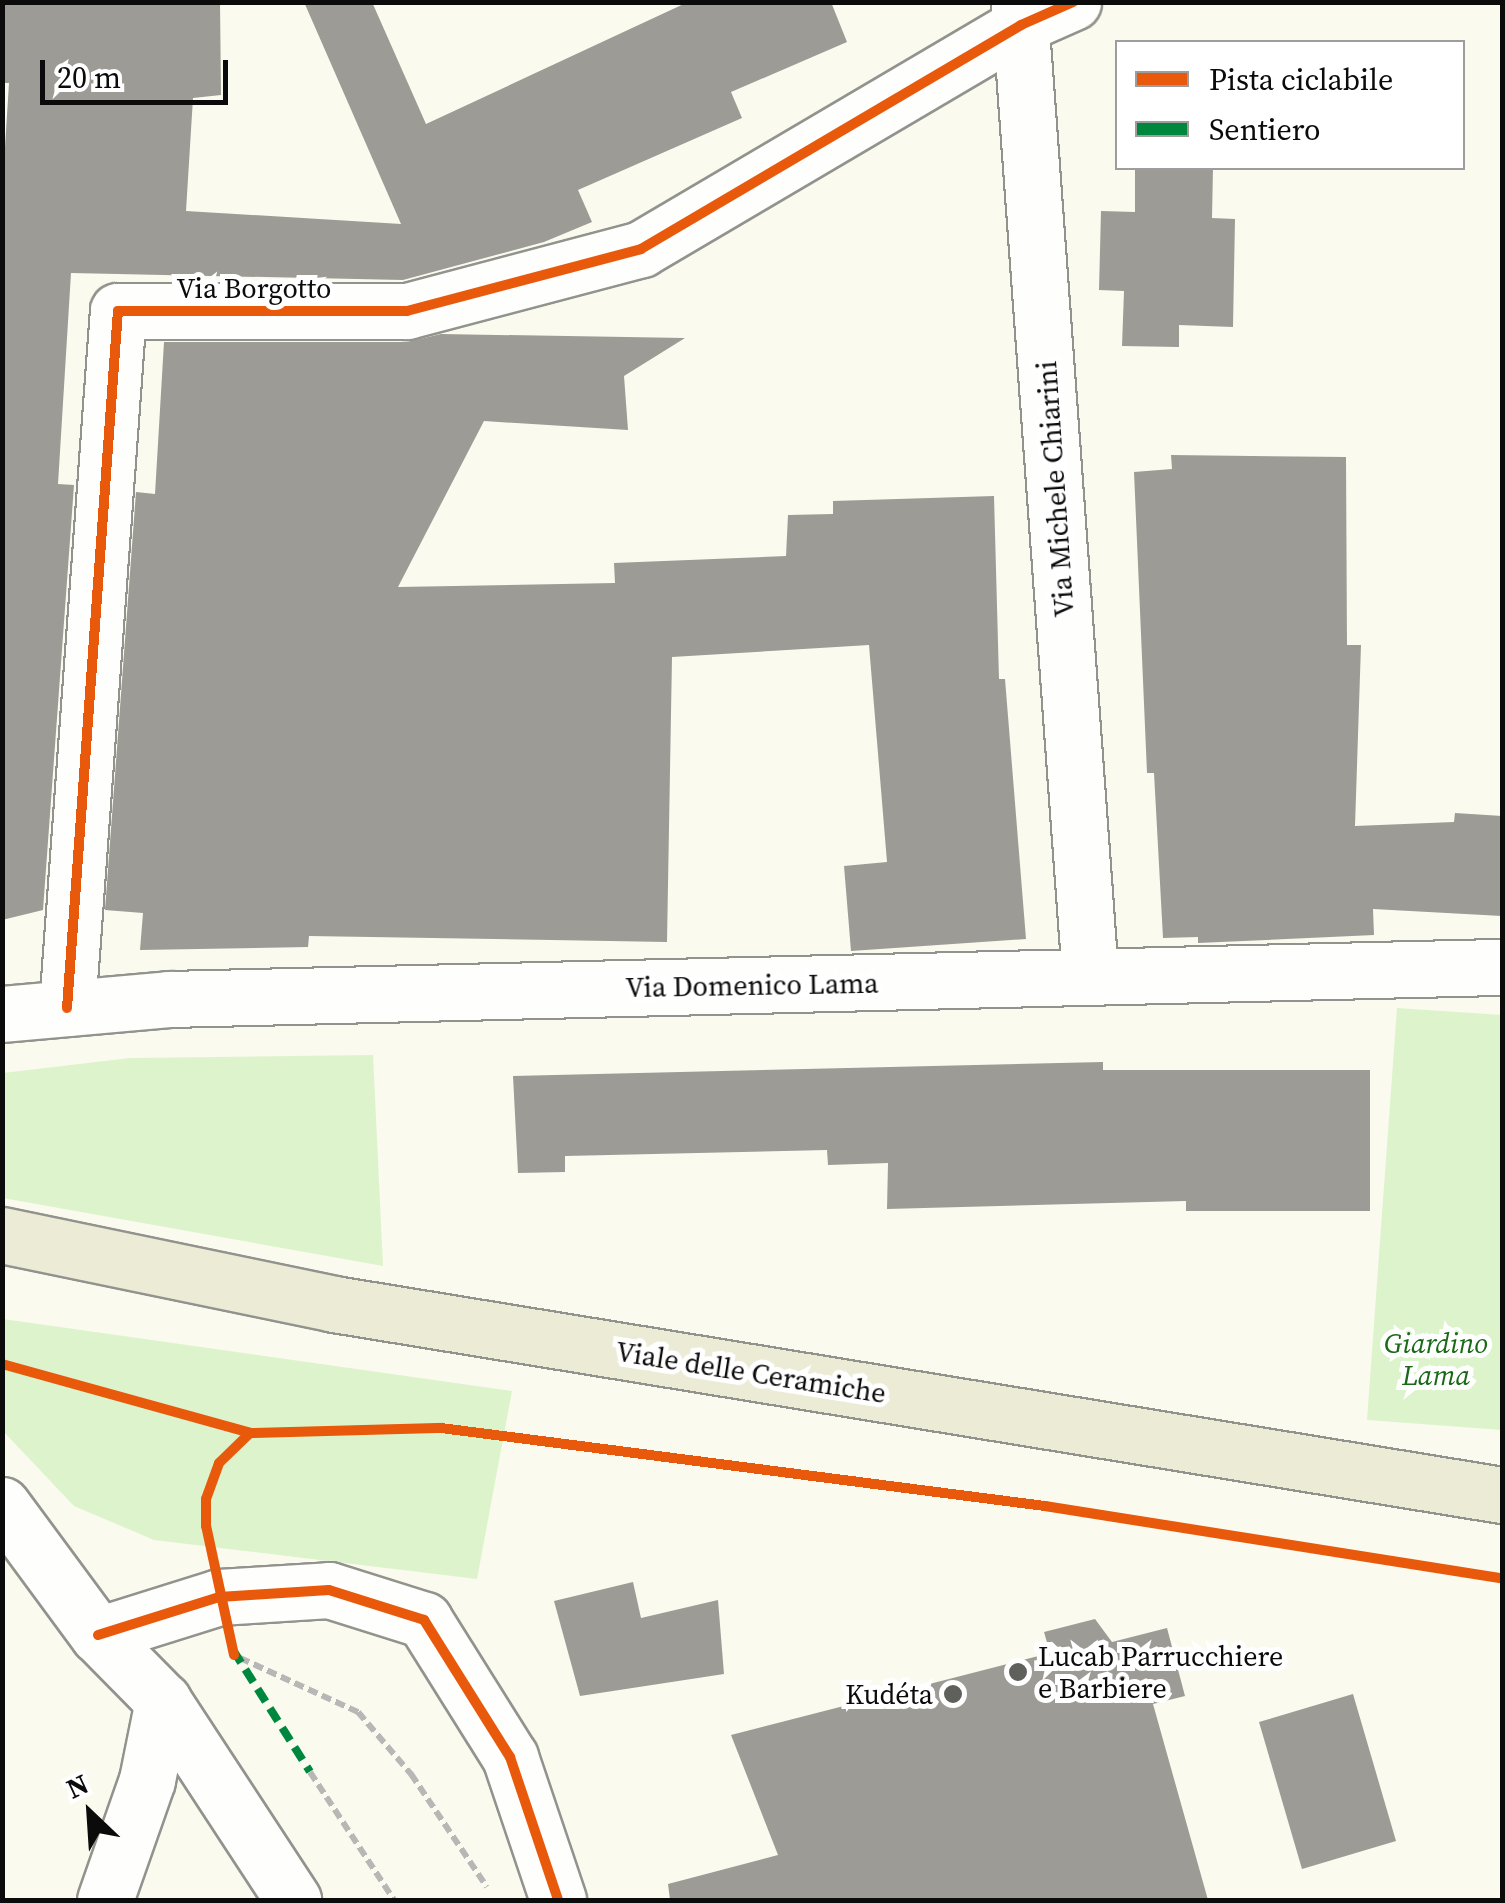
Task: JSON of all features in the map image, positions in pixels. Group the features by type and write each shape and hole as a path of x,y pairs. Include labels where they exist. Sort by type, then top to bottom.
{"main road":[{"name":"Viale delle Ceramiche","path":"2,1234 334,1304 1502,1495"}],"street":[{"path":"1020,14 1073,2"},
{"name":"Via Michele Chiarini","path":"1020,14 1090,976"},
{"name":"Via Borgotto","path":"67,1008 118,310 407,311 641,249 1020,14"},
{"name":"Via Domenico Lama","path":"2,1014 169,1000 1502,967"},
{"path":"2,1505 98,1636 163,1702 293,1900"},
{"path":"98,1636 220,1597 329,1590 424,1620 510,1757 558,1900"},
{"path":"104,1900 147,1780 163,1702"}],"path":[{"path":"234,1655 358,1712 411,1774 496,1900"},
{"path":"310,1772 394,1900"}],"green space":[{"name":"Giardino Lama","path":"1397,1008 1502,1015 1502,1430 1367,1420"},
{"path":"373,1055 383,1266 3,1198 3,1073 130,1058"},
{"path":"3,1319 512,1391 477,1579 154,1540 74,1506 3,1431"}],"building":[{"path":"2,2 220,2 221,95 193,98 186,211 401,224 304,2 372,2 426,124 688,2 831,2 847,42 731,92 742,118 578,190 592,222 544,242 403,280 71,273 58,484 74,485 43,910 2,920 2,195 9,83 2,83"},
{"path":"1135,170 1213,170 1212,218 1235,219 1233,327 1179,325 1179,347 1122,346 1124,291 1099,290 1101,211 1135,212"},
{"path":"441,334 685,338 624,376 628,430 484,421 398,587 615,583 614,563 786,556 788,515 833,514 833,501 994,496 999,679 1005,679 1026,939 851,951 844,866 887,862 869,645 672,657 667,942 309,936 308,947 140,950 143,913 105,910 136,492 155,494 164,342 407,342"},
{"path":"1171,455 1346,457 1347,645 1361,645 1355,826 1454,822 1455,813 1502,816 1502,916 1373,909 1374,935 1198,943 1198,937 1163,938 1154,773 1147,773 1134,472 1172,469"},
{"path":"1103,1062 1103,1070 1370,1070 1370,1211 1186,1211 1186,1201 887,1209 888,1163 828,1165 827,1150 565,1156 565,1172 518,1173 513,1076"},
{"path":"633,1582 641,1618 718,1600 724,1674 580,1696 554,1601"},
{"path":"1095,1619 1112,1642 1167,1628 1185,1696 1153,1704 1208,1900 670,1900 668,1884 778,1855 731,1735 1050,1653 1044,1632"},
{"path":"1353,1694 1396,1841 1302,1869 1259,1722"}],"marked path":[{"path":"233,1650 310,1772"}],"cycle path":[{"path":"67,1008 118,311 407,311 641,249 1021,25 1073,2"},
{"path":"2,1364 250,1433 441,1428 1045,1506 1502,1578"},
{"path":"234,1655 206,1526 206,1499 219,1463 250,1433"},
{"path":"98,1635 219,1597 329,1590 424,1620 510,1757 558,1900"}],"place":[{"name":"Lucab Parrucchiere e Barbiere","path":"1018,1672"},
{"name":"Kudéta","path":"953,1694"}]}
